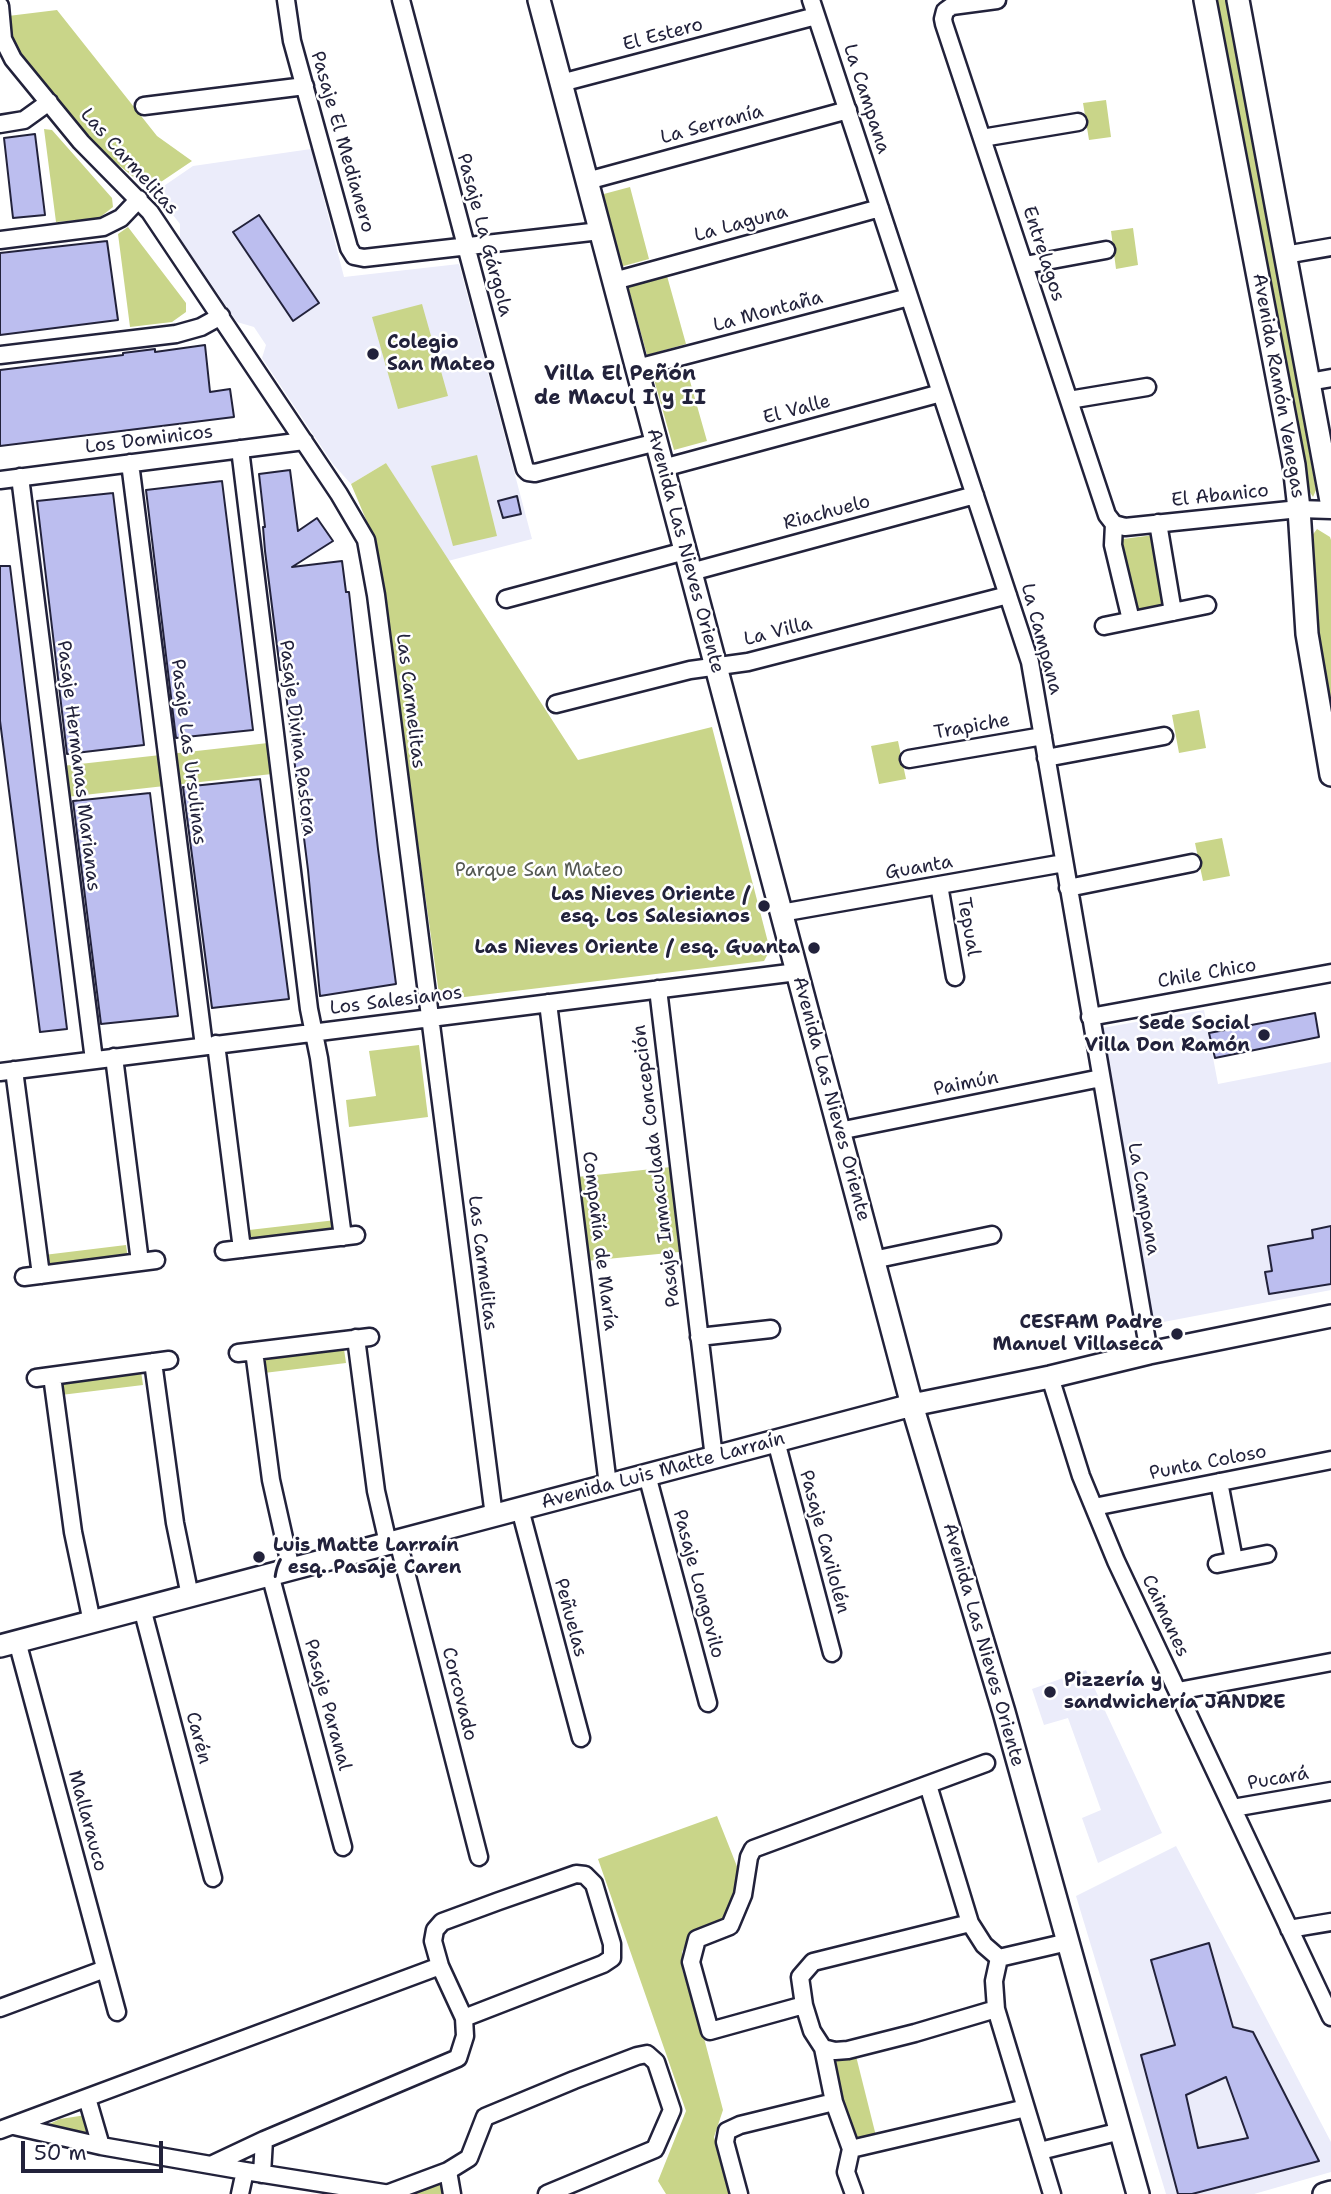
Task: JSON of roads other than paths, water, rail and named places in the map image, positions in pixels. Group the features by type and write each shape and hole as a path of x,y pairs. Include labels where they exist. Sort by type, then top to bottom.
{"street":[{"name":"Pasaje El Medianero","path":"286,0 292,41 304,86 349,248 355,256 364,258 600,231"},
{"name":"Pasaje La Gárgola","path":"401,0 524,466 528,472 535,473 657,442"},
{"name":"Avenida Las Nieves Oriente","path":"539,0 912,1405 1004,1712 1138,2194"},
{"path":"939,5 997,0"},
{"name":"Avenida Ramón Venegas","path":"1205,0 1294,465 1300,509 1307,634 1331,775"},
{"name":"Avenida Ramón Venegas","path":"1238,0 1331,501"},
{"name":"Entrelagos","path":"939,5 1107,515 1114,524"},
{"name":"Las Carmelitas","path":"0,6 6,46 13,59 94,157 139,199 162,228 356,522 369,552 494,1516"},
{"name":"El Estero","path":"561,83 814,8"},
{"name":"La Campana","path":"814,8 1030,662 1149,1353"},
{"path":"144,106 304,86"},
{"path":"0,124 24,120 48,102"},
{"name":"La Serranía","path":"587,181 848,110"},
{"path":"982,138 1078,122"},
{"path":"0,240 103,227 121,218 139,199"},
{"name":"La Laguna","path":"614,281 880,208"},
{"path":"1285,255 1331,247"},
{"path":"1025,265 1106,250"},
{"name":"La Montaña","path":"637,368 909,296"},
{"path":"0,355 176,334 201,327 221,316"},
{"path":"1309,383 1331,379"},
{"path":"1069,400 1147,387"},
{"name":"El Valle","path":"663,468 941,393"},
{"name":"Los Dominicos","path":"0,480 304,441"},
{"name":"Pasaje Divina Pastora","path":"240,449 309,1009 349,1236 242,1249"},
{"name":"Pasaje Las Ursulinas","path":"130,463 210,1045 242,1249"},
{"name":"Pasaje Hermanas Marianas","path":"20,477 94,1060"},
{"name":"Riachuelo","path":"691,572 975,495"},
{"name":"El Abanico","path":"1114,524 1125,527 1300,509 1331,510"},
{"path":"1158,523 1173,612"},
{"path":"1114,524 1113,545 1131,621"},
{"path":"506,599 685,551"},
{"name":"La Villa","path":"556,704 690,670 748,662 1008,595"},
{"path":"1104,626 1207,605"},
{"name":"Trapiche","path":"909,759 1043,736"},
{"path":"1046,758 1164,736"},
{"name":"Guanta","path":"781,913 1064,863"},
{"path":"1068,888 1192,863"},
{"name":"Tepual","path":"939,885 955,977"},
{"name":"Los Salesianos","path":"7,1071 797,972"},
{"name":"Chile Chico","path":"1090,1017 1331,973"},
{"name":"Pasaje Inmaculada Concepción","path":"658,989 714,1458"},
{"name":"Compañía de María","path":"548,1003 608,1485"},
{"path":"24,1277 148,1261 114,1057"},
{"path":"7,1071 41,1275"},
{"name":"Paimún","path":"839,1131 1101,1078"},
{"path":"873,1260 992,1235"},
{"path":"224,1251 242,1249"},
{"name":"Avenida Luis Matte Larraín","path":"8,1644 912,1405 1050,1377 1149,1353 1331,1317"},
{"path":"699,1337 771,1329"},
{"name":"Corcovado","path":"246,1352 363,1338 375,1481 479,1857"},
{"name":"Pasaje Paranal","path":"246,1352 271,1480 280,1572 343,1847"},
{"path":"92,1622 44,1377 161,1361 174,1523 190,1596"},
{"name":"Caimanes","path":"1050,1377 1071,1446 1116,1561 1331,2017"},
{"name":"Pasaje Cavilolén","path":"776,1441 832,1653"},
{"name":"Punta Coloso","path":"1094,1507 1331,1460"},
{"name":"Pasaje Longovilo","path":"647,1475 708,1703"},
{"path":"1219,1482 1234,1560"},
{"name":"Peñuelas","path":"520,1509 581,1738"},
{"path":"1217,1564 1267,1554"},
{"name":"Carén","path":"142,1608 213,1878"},
{"name":"Mallarauco","path":"8,1644 117,2012"},
{"path":"1178,1691 1331,1662"},
{"path":"804,2005 710,2031 691,1962 697,1939 730,1926 743,1895 749,1857 753,1849 986,1763"},
{"path":"928,1785 970,1923 984,1945 999,1958"},
{"name":"Pucará","path":"1233,1808 1331,1791"},
{"path":"213,2164 458,2058 465,2036 464,2018 440,1966 433,1941 435,1930 442,1922 576,1874 585,1875 594,1884 612,1944 612,1958 603,1964 464,2018"},
{"path":"1289,1929 1331,1922"},
{"path":"852,2194 846,2172 851,2149 834,2102 823,2048 812,2031 804,2005 800,1977 813,1962 970,1923"},
{"path":"999,1958 1068,1942"},
{"path":"999,1958 994,1981 996,2009 1051,2194"},
{"path":"7,2128 440,1966"},
{"path":"0,2008 105,1969"},
{"path":"823,2048 848,2050 915,2034 996,2009"},
{"path":"7,2128 389,2194 448,2171 469,2158 485,2117 587,2075 647,2054 656,2062 672,2110 654,2149 547,2194"},
{"path":"87,2098 101,2146"},
{"path":"739,2194 725,2142 727,2131 740,2125 834,2102"},
{"path":"851,2149 1026,2108"},
{"path":"1040,2151 1121,2131"},
{"path":"262,2174 264,2140"},
{"path":"240,2194 245,2171"},
{"path":"448,2171 452,2194"},
{"path":"1324,2194 1331,2192"}],"place":[{"name":"Colegio San Mateo","path":"373,354"},
{"name":"Las Nieves Oriente / esq. Los Salesianos","path":"764,906"},
{"name":"Las Nieves Oriente / esq. Guanta","path":"814,948"},
{"name":"Sede Social Villa Don Ramón","path":"1264,1035"},
{"name":"CESFAM Padre Manuel Villaseca","path":"1177,1334"},
{"name":"Luis Matte Larraín / esq. Pasaje Caren","path":"259,1557"},
{"name":"Pizzería y sandwichería JANDRE","path":"1050,1692"}],"district":[{"name":"Villa El Peñón de Macul I y II","path":"620,387"}],"park label":[{"name":"Parque San Mateo","path":"539,871"}]}
